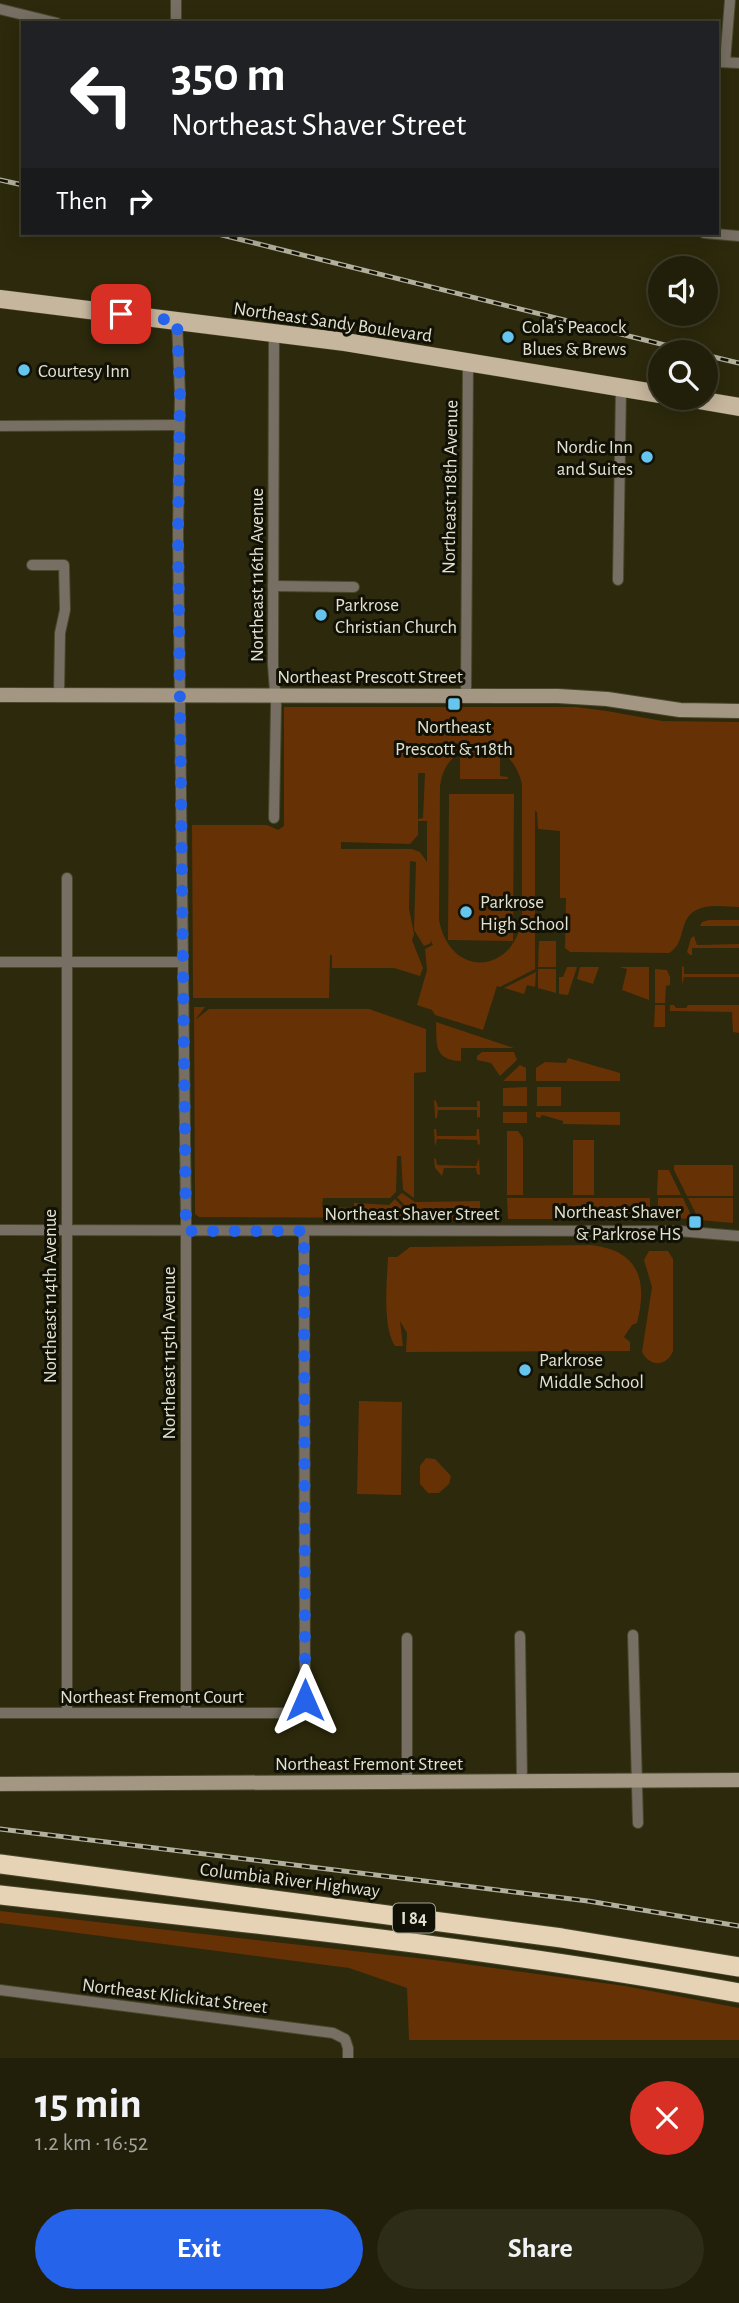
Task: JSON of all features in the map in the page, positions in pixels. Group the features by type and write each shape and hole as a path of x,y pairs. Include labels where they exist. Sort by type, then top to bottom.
{"highway":[{"name":"Columbia River Highway","path":"0,1864 551,1936 739,1967"},
{"name":"I 84","path":"0,1895 335,1933 624,1972 739,1993"},
{"path":"624,1972 739,2000"}],"main road":[{"name":"Northeast Sandy Boulevard","path":"0,299 274,333 648,392"},
{"path":"718,403 739,407"}],"street":[{"path":"176,0 176,21"},
{"path":"730,0 721,62 739,63"},
{"path":"0,9 49,21"},
{"path":"719,234 739,236"},
{"name":"Northeast 115th Avenue","path":"177,321 186,1231 186,1713"},
{"name":"Northeast 116th Avenue","path":"274,333 274,818"},
{"name":"Northeast 118th Avenue","path":"466,696 468,362"},
{"path":"618,580 621,387"},
{"path":"0,426 179,425"},
{"path":"32,565 64,565 65,610 60,633 59,694"},
{"path":"273,586 354,587"},
{"name":"Northeast Prescott Street","path":"0,695 592,697 680,710 739,711"},
{"name":"Northeast 114th Avenue","path":"67,878 67,1713"},
{"path":"0,962 183,962"},
{"name":"Northeast Shaver Street","path":"0,1230 678,1231 739,1236"},
{"name":"Northeast Fremont Court","path":"0,1713 293,1713 302,1709 305,1700 304,1231"},
{"path":"633,1635 638,1824"},
{"path":"520,1636 522,1781"},
{"path":"407,1637 407,1782"},
{"name":"Northeast Fremont Street","path":"0,1784 739,1780"},
{"name":"Northeast Klickitat Street","path":"0,1990 333,2033 345,2039 348,2058"}],"shaded area":[{"path":"284,707 576,707 662,721 739,722 739,907 709,906 696,910 686,921 679,942 669,953 570,952 565,948 566,898 560,898 560,831 538,829 535,811 535,969 500,987 497,986 483,1030 435,1015 432,1010 417,1005 427,970 425,949 433,945 430,939 431,943 424,946 414,930 416,862 410,861 409,909 414,934 412,940 423,968 420,976 394,968 332,968 330,955 329,998 193,998 192,825 267,825 278,830 284,826","holes":["500,751 514,765 522,784 522,920 516,938 506,951 494,959 481,962 467,960 455,952 445,939 439,920 440,787 446,767 460,752 460,779 508,779 500,776","418,773 425,773 423,818 418,819","418,821 427,821 427,862 420,852 412,849 341,849 341,842 410,844 418,835"]},
{"path":"449,794 514,794 513,941 448,940"},
{"path":"739,920 739,926 700,926 702,922"},
{"path":"694,936 697,945 739,944 739,948 692,948 690,955 687,952"},
{"path":"539,941 556,941 556,967 538,967"},
{"path":"682,966 684,974 739,974 739,977 684,977 682,985"},
{"path":"567,967 577,967 568,995 559,994 559,977 563,977"},
{"path":"580,967 599,967 593,984 577,979"},
{"path":"619,967 649,967 649,1000 622,990 627,969"},
{"path":"538,969 556,969 556,993 538,988"},
{"path":"655,969 667,970 670,977 670,985 666,986 665,1003 655,1003"},
{"path":"536,972 535,987 527,985 524,994 504,988"},
{"path":"655,1005 665,1005 665,1027 654,1027"},
{"path":"670,1005 686,1008 688,1005 739,1005 739,1033 733,1032 732,1012 670,1011"},
{"path":"194,1007 205,1007 195,1020 209,1009 369,1009 426,1029 426,1072 414,1073 414,1198 403,1190 401,1156 397,1156 396,1192 390,1198 323,1198 322,1207 354,1208 354,1203 389,1205 395,1199 413,1218 199,1217 195,1214"},
{"path":"436,1022 514,1048 461,1048 461,1061 445,1058 438,1049"},
{"path":"482,1052 514,1052 517,1060 500,1076 491,1063 477,1060 477,1056"},
{"path":"568,1058 620,1073 620,1081 536,1081 536,1068 545,1062 566,1063"},
{"path":"520,1065 526,1068 526,1081 503,1081"},
{"path":"527,1087 527,1106 503,1106 503,1088"},
{"path":"537,1087 561,1087 561,1106 537,1106"},
{"path":"434,1100 438,1107 477,1107 477,1101 480,1101 480,1117 477,1118 477,1110 438,1110 435,1118"},
{"path":"503,1112 527,1112 527,1123 503,1123"},
{"path":"536,1112 620,1112 620,1125 563,1124 563,1121 542,1115 540,1118 536,1117"},
{"path":"434,1129 437,1136 476,1136 479,1129 480,1144 478,1145 477,1140 437,1139 435,1147"},
{"path":"507,1131 518,1131 523,1138 523,1195 507,1195"},
{"path":"573,1140 594,1140 594,1195 573,1195"},
{"path":"434,1158 437,1165 476,1166 479,1158 480,1175 477,1174 476,1168 444,1168 442,1176 435,1168"},
{"path":"674,1165 733,1165 733,1196 687,1196"},
{"path":"658,1170 669,1170 681,1195 657,1195"},
{"path":"402,1193 415,1202 480,1201 480,1219 414,1218 397,1197"},
{"path":"507,1198 650,1198 650,1214 640,1219 508,1219"},
{"path":"658,1198 683,1198 693,1219 669,1218 658,1214"},
{"path":"688,1198 733,1198 733,1223 699,1220"},
{"path":"590,1245 620,1253 636,1270 640,1281 640,1308 637,1323 632,1325 624,1337 630,1342 630,1351 406,1352 407,1333 400,1321 403,1346 395,1346 387,1315 388,1257 397,1257 410,1247"},
{"path":"649,1251 668,1251 673,1259 673,1351 667,1360 658,1363 649,1360 642,1352 652,1287 644,1260"},
{"path":"359,1401 402,1402 401,1495 357,1494"},
{"path":"426,1458 435,1459 451,1476 449,1484 439,1493 428,1493 420,1484 420,1466"},
{"path":"0,1911 443,1961 625,1986 739,2008 739,2040 409,2040 407,1988 349,1968 0,1923"}],"railway":[{"path":"0,180 21,185"},
{"path":"222,235 648,341"},
{"path":"718,358 739,363"},
{"path":"0,1829 588,1901 739,1926"}],"place":[{"name":"Cola's Peacock Blues & Brews","path":"508,337"},
{"name":"Courtesy Inn","path":"24,370"},
{"name":"Nordic Inn and Suites","path":"647,457"},
{"name":"Parkrose Christian Church","path":"321,615"},
{"name":"Northeast Prescott & 118th","path":"454,704"},
{"name":"Parkrose High School","path":"466,912"},
{"name":"Northeast Shaver & Parkrose HS","path":"695,1222"},
{"name":"Parkrose Middle School","path":"525,1370"}],"route":[{"path":"121,314 177,321 180,394 178,534 186,1231 304,1231 305,1700"}]}
